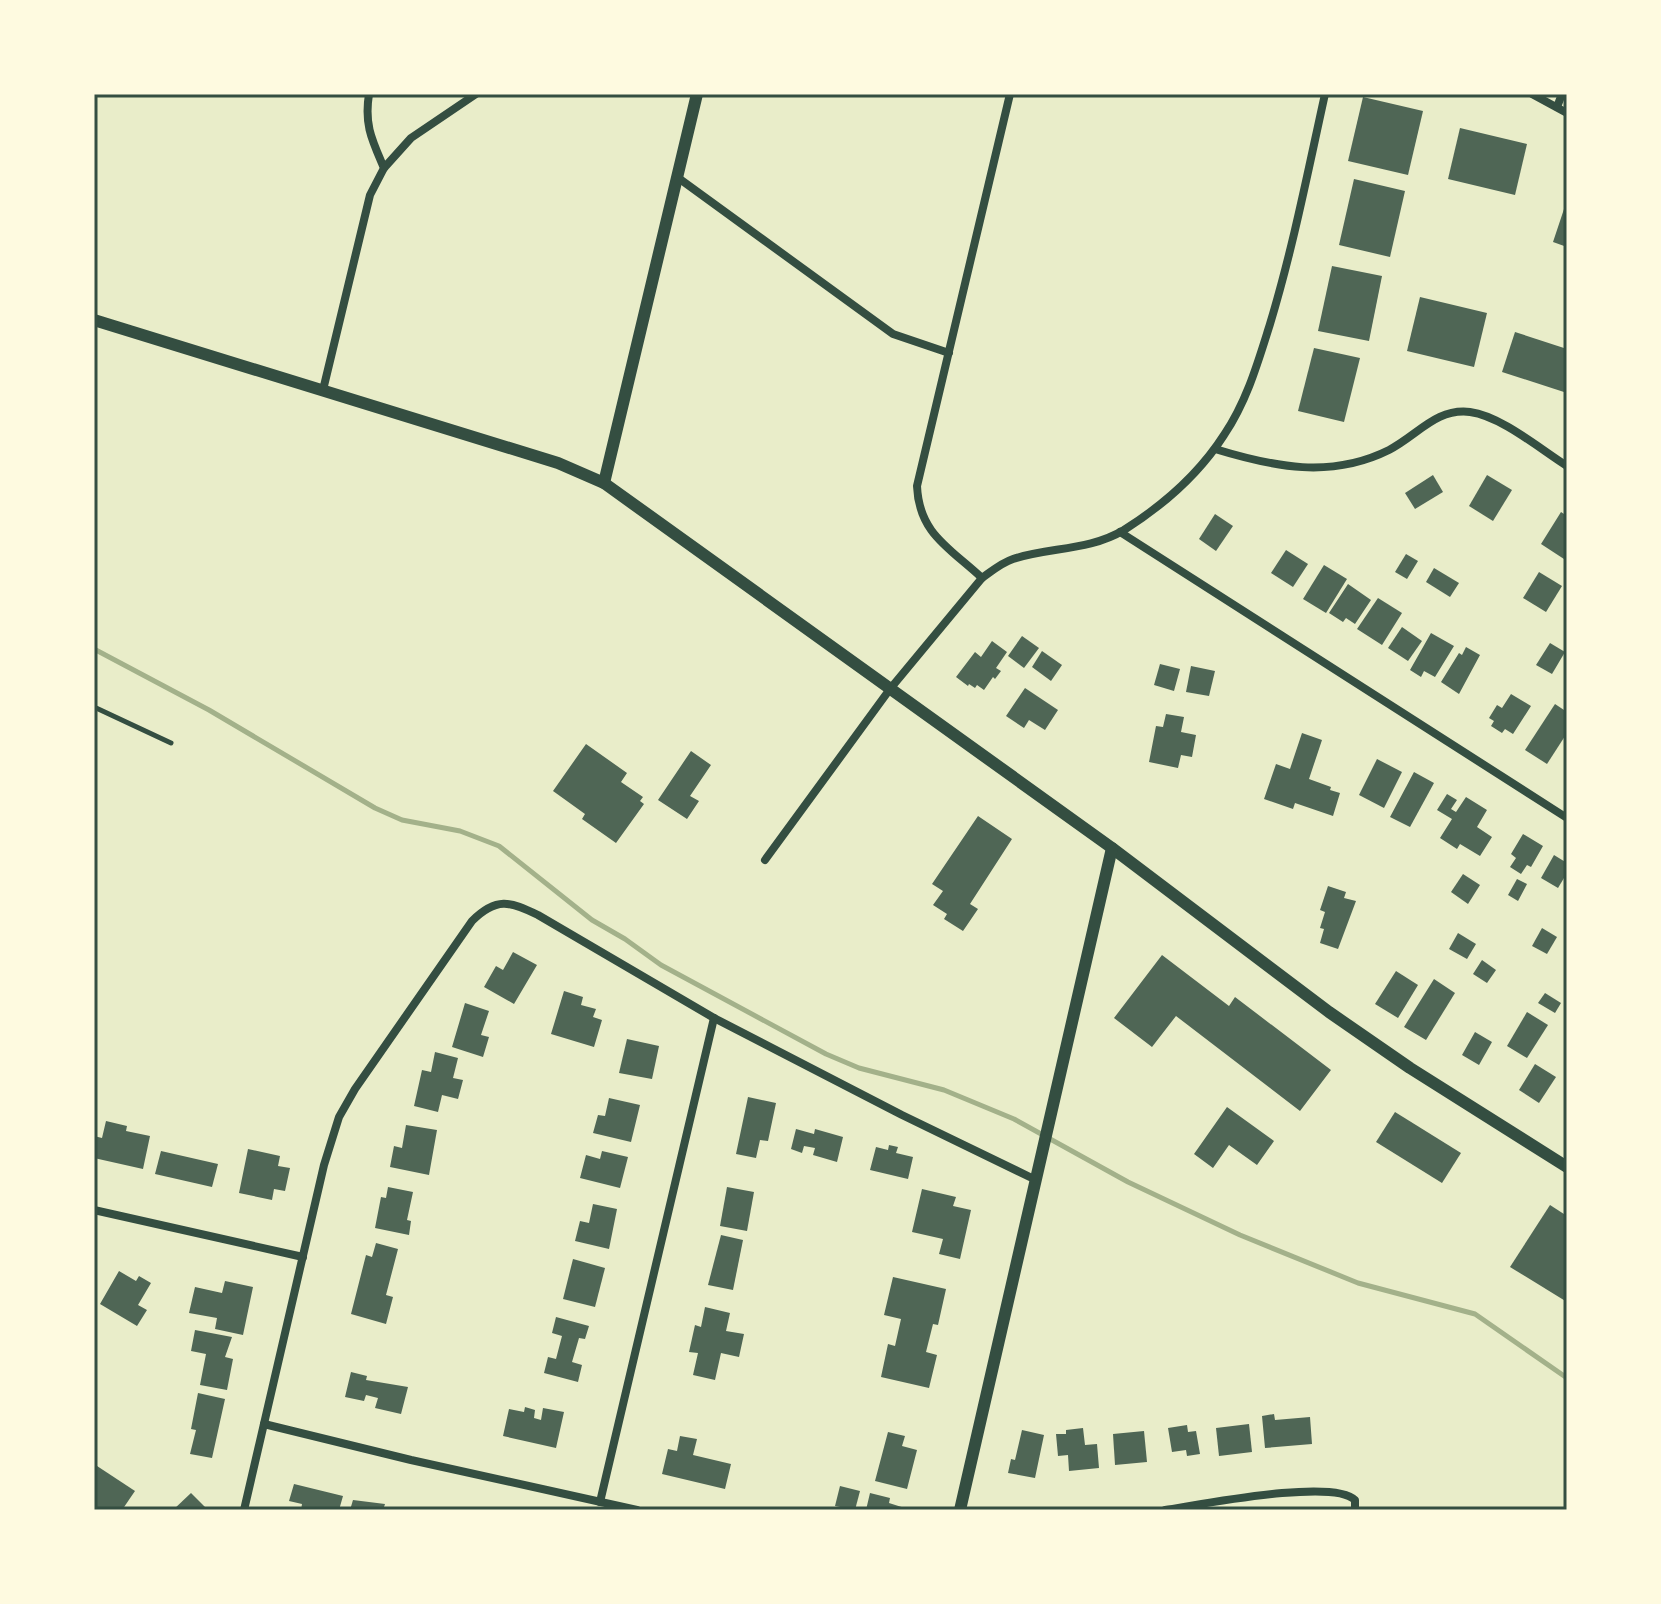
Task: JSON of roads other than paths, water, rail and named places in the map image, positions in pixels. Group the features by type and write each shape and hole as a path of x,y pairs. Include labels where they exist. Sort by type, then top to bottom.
{"street":[{"path":"369,94 366,114 368,129 384,168"},
{"path":"323,390 370,195 384,168 411,138 476,94"},
{"path":"604,483 697,94"},
{"path":"982,578 926,526 918,503 917,486 1010,94"},
{"path":"765,860 890,689 982,578 1014,558 1096,542 1120,532 1174,492 1215,449 1227,432 1253,378 1280,290 1325,94"},
{"path":"1532,94 1567,113"},
{"path":"1557,107 1562,94"},
{"path":"677,177 893,334 949,353"},
{"path":"94,320 558,463 604,483 1112,848 1329,1012 1410,1068 1567,1167"},
{"path":"1215,449 1288,468 1333,467 1358,462 1386,451 1409,439 1441,414 1470,412 1505,426 1567,466"},
{"path":"1120,532 1567,818"},
{"path":"960,1510 1112,848"},
{"path":"244,1510 324,1165 339,1117 355,1089 472,921 492,906 506,903 518,905 538,915 714,1018 1036,1180"},
{"path":"600,1502 714,1018"},
{"path":"94,1210 303,1257"},
{"path":"264,1424 637,1510"},
{"path":"1165,1510 1286,1493 1333,1491 1351,1496 1355,1505"}],"lane":[{"path":"94,707 171,743"}],"waterway":[{"path":"94,649 209,710 375,808 402,820 460,831 499,846 592,920 661,965 826,1054 859,1068 944,1090 1014,1119 1128,1182 1240,1235 1358,1283 1475,1314 1567,1378"}]}
